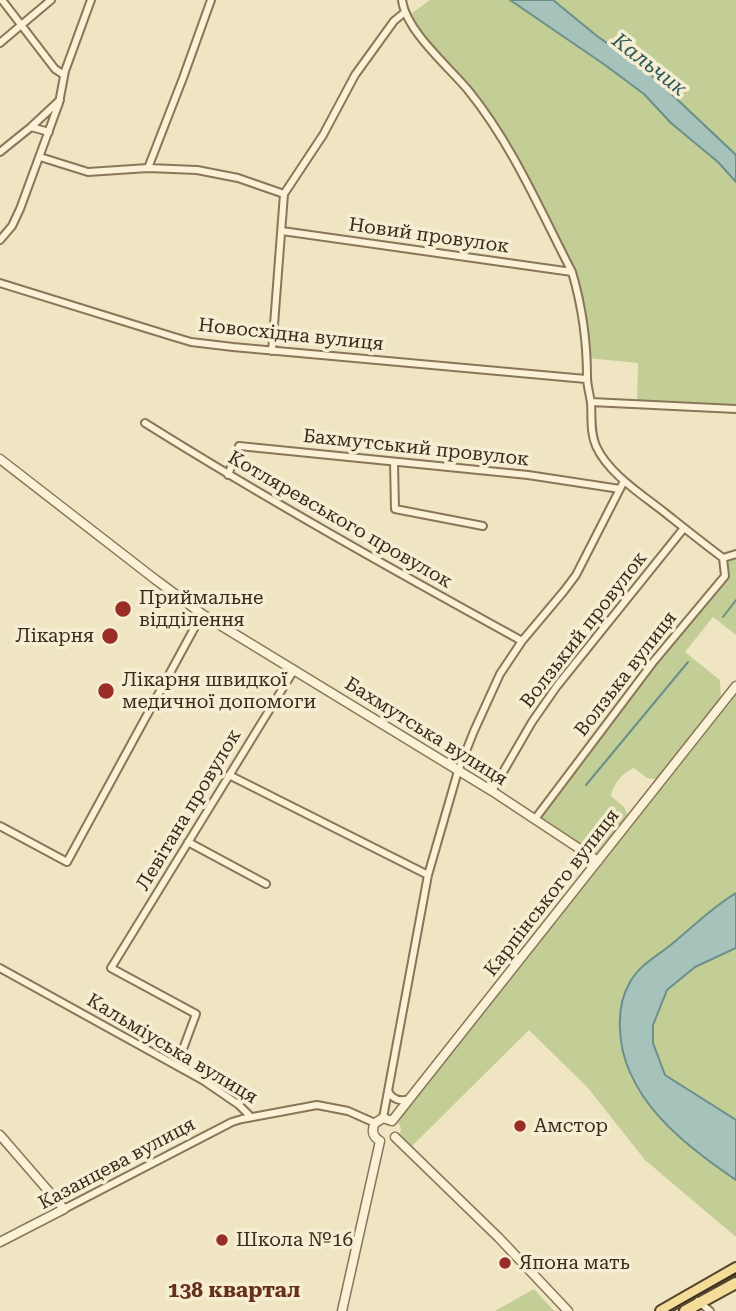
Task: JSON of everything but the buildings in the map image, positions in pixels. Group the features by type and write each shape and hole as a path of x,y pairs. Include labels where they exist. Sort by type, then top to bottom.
{"main road":[{"path":"685,1311 697,1298 736,1268"},
{"path":"661,1311 736,1283"}],"street":[{"path":"2,0 55,69 64,75"},
{"path":"0,43 51,0"},
{"path":"0,240 12,226 40,157 60,100 64,75 92,0"},
{"path":"148,168 211,0"},
{"path":"393,0 402,1 405,12 425,44 466,87 506,143 572,272 584,331 592,430 601,455 624,481 723,558 736,554"},
{"path":"272,351 284,194 323,135 355,75 394,21 405,12"},
{"path":"0,152 60,100"},
{"path":"31,127 49,132"},
{"path":"40,157 88,172 148,168 218,173 284,194"},
{"name":"Новий провулок","path":"282,231 572,272"},
{"name":"Новосхідна вулиця","path":"0,283 191,342 586,379"},
{"path":"591,402 736,409"},
{"name":"Котляревського провулок","path":"145,423 353,548 522,642"},
{"name":"Бахмутський провулок","path":"228,475 239,446 528,475 620,489"},
{"name":"Бахмутська вулиця","path":"0,459 202,614 492,791 598,861"},
{"path":"394,462 395,509 483,527"},
{"path":"379,1121 392,1121 397,1128 395,1137 388,1142 380,1141 373,1132 388,1091 428,875 458,771 495,685 522,642 576,575 624,481"},
{"name":"Волзький провулок","path":"492,791 532,722 557,686 684,528"},
{"name":"Волзька вулиця","path":"535,819 654,661 725,576 723,558"},
{"path":"0,826 67,862 202,614"},
{"name":"Левітана провулок","path":"177,1065 196,1014 111,968 294,670"},
{"name":"Карпінського вулиця","path":"392,1121 736,686"},
{"path":"229,775 428,875"},
{"path":"188,842 266,884"},
{"name":"Кальміуська вулиця","path":"0,968 177,1065 239,1105 251,1117 317,1105 379,1121"},
{"path":"388,1091 397,1100 409,1099"},
{"name":"Казанцева вулиця","path":"0,1242 232,1122 251,1117"},
{"path":"0,1135 64,1209"},
{"path":"395,1137 499,1238 568,1311"},
{"path":"342,1311 380,1141"},
{"path":"697,1298 710,1311"}],"green space":[{"path":"430,0 510,0 644,95 671,123 718,162 736,182 736,409 637,404 638,363 587,358 572,272 488,116 434,55 408,16"},
{"path":"553,0 736,0 736,155 647,71 597,36"},
{"path":"736,554 736,635 713,617 685,652 720,680 721,701 659,780 647,778 634,768 619,779 611,796 624,807 629,818 598,856 538,815 654,661 725,577 723,558"},
{"path":"736,691 736,893 711,910 634,978 626,990 620,1022 630,1076 648,1104 708,1160 736,1180 736,1237 645,1160 588,1088 529,1030 410,1148 400,1137 401,1128 397,1120"},
{"path":"736,948 736,1120 665,1075 653,1043 653,1026 667,990 695,967"},
{"path":"534,1289 554,1311 495,1311"}],"water":[{"path":"510,0 553,0 597,36 647,71 736,155 736,182 718,162 671,123 644,94"},
{"path":"736,893 736,948 695,967 667,990 653,1025 653,1043 665,1075 736,1120 736,1180 677,1135 644,1097 623,1054 620,1023 625,993 639,970 711,910"}],"waterway":[{"path":"723,617 736,600"},
{"path":"586,785 688,662"}],"tram line":[{"path":"669,1311 736,1273"}],"place":[{"name":"Приймальне відділення","path":"123,609"},
{"name":"Лікарня","path":"110,636"},
{"name":"Лікарня швидкої медичної допомоги","path":"106,691"},
{"name":"Амстор","path":"520,1126"},
{"name":"Школа №16","path":"222,1240"},
{"name":"Япона мать","path":"505,1263"}],"district":[{"name":"138 квартал","path":"234,1291"}],"water label":[{"name":"Кальчик","path":"649,65"}]}
